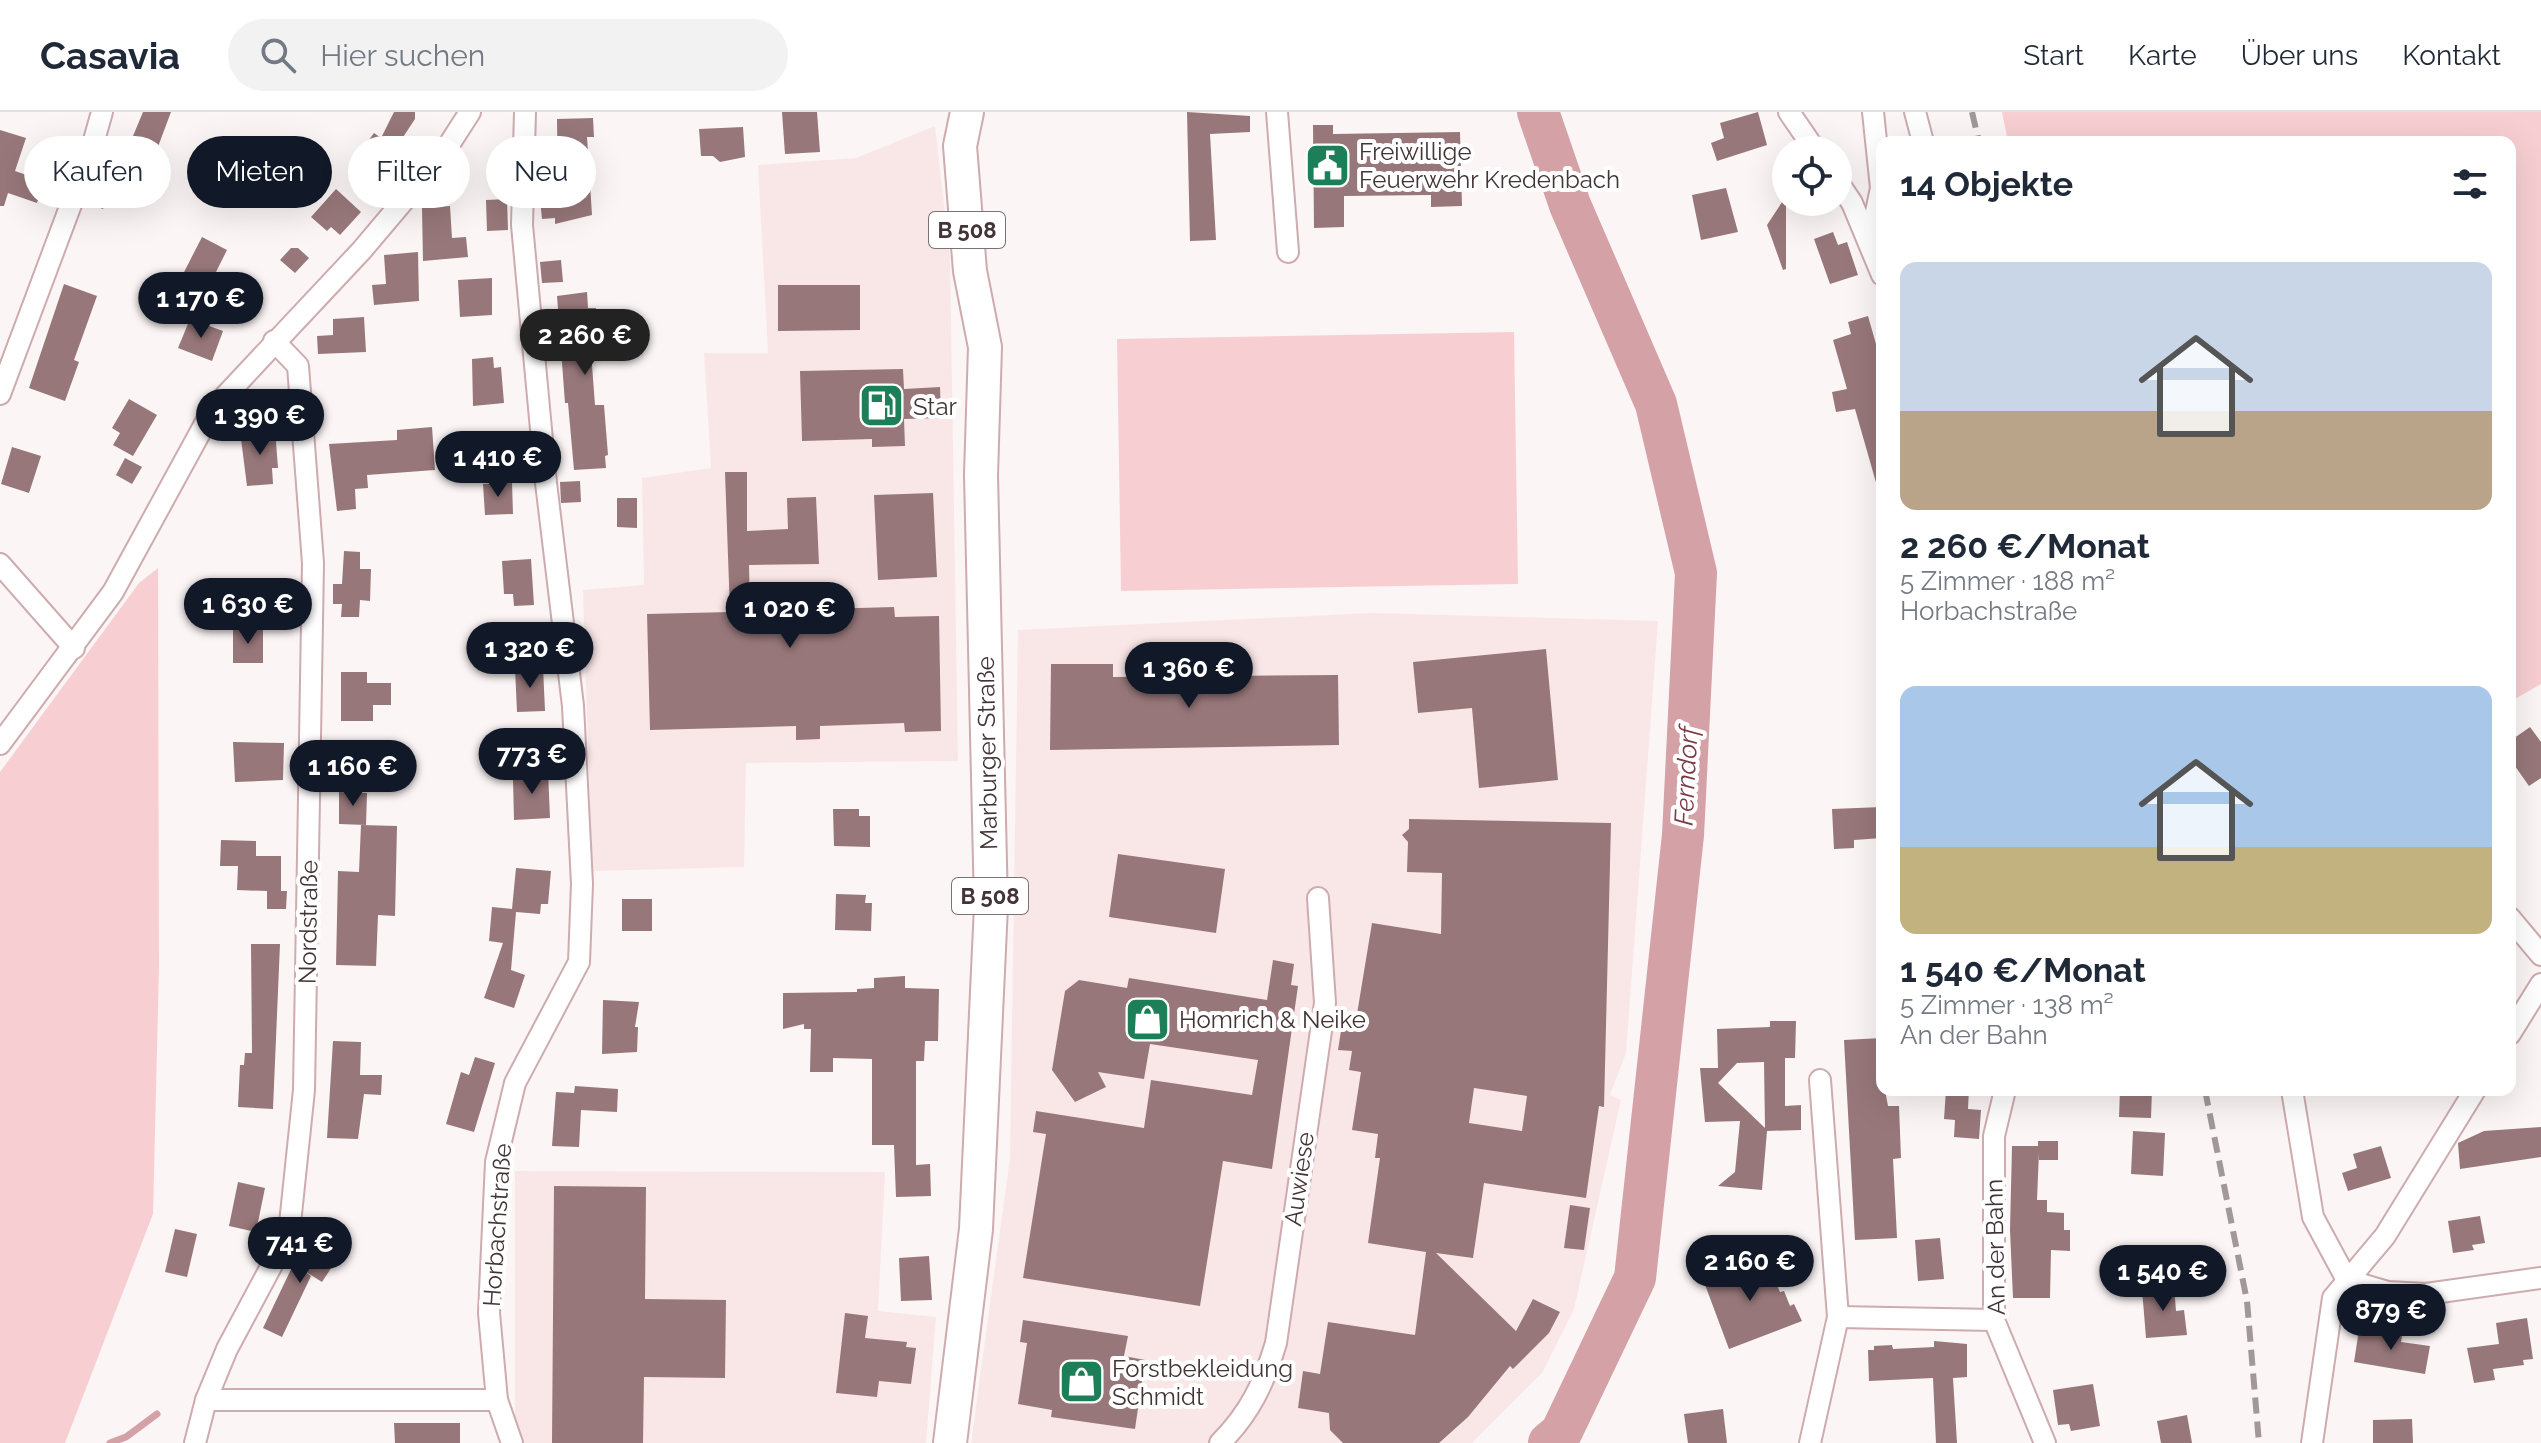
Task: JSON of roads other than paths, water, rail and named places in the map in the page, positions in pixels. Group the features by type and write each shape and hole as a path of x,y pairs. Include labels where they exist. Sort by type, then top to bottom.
{"main road":[{"name":"Marburger Straße","path":"950,1443 976,1229 991,906 981,475 985,347 970,271 960,146 967,112"}],"street":[{"path":"0,394 91,151 102,112"},
{"path":"0,744 113,592 213,409 362,250 443,154 470,112"},
{"name":"Horbachstraße","path":"512,1443 497,1400 489,1313 496,1162 515,1083 579,962 582,884 573,706 546,483 522,225 525,112"},
{"path":"1277,112 1288,252"},
{"path":"1789,112 1805,136"},
{"path":"1873,112 1876,140"},
{"path":"1915,112 1921,136"},
{"path":"1852,208 1876,258"},
{"path":"1870,241 1876,212"},
{"name":"Nordstraße","path":"195,1443 206,1400 227,1349 289,1233 304,1090 313,563 298,366 274,341"},
{"path":"0,564 74,648"},
{"name":"Auwiese","path":"1220,1443 1243,1421 1263,1386 1276,1343 1325,1003 1318,898"},
{"path":"2516,925 2541,955"},
{"path":"2516,1024 2541,984"},
{"path":"1810,1443 1838,1317 1820,1080"},
{"name":"An der Bahn","path":"2004,1096 1994,1136 1994,1320 2045,1443"},
{"path":"2293,1096 2313,1217 2347,1280 2388,1292 2426,1294 2541,1278"},
{"path":"2312,1443 2333,1298 2385,1236 2471,1096"},
{"path":"1838,1317 1994,1320"},
{"path":"206,1400 497,1400"}],"waterway":[{"name":"Ferndorf","path":"1538,112 1570,205 1656,404 1696,573 1683,835 1635,1278 1561,1433 1549,1443"},
{"path":"110,1443 126,1437 157,1414"}],"railway":[{"path":"1972,112 1978,136"},
{"path":"2206,1096 2247,1301 2259,1443"}],"place":[{"name":"Freiwillige Feuerwehr Kredenbach","path":"1328,165"},
{"name":"Star","path":"882,406"},
{"name":"Homrich & Neike","path":"1148,1019"},
{"name":"Forstbekleidung Schmidt","path":"1081,1382"}]}
